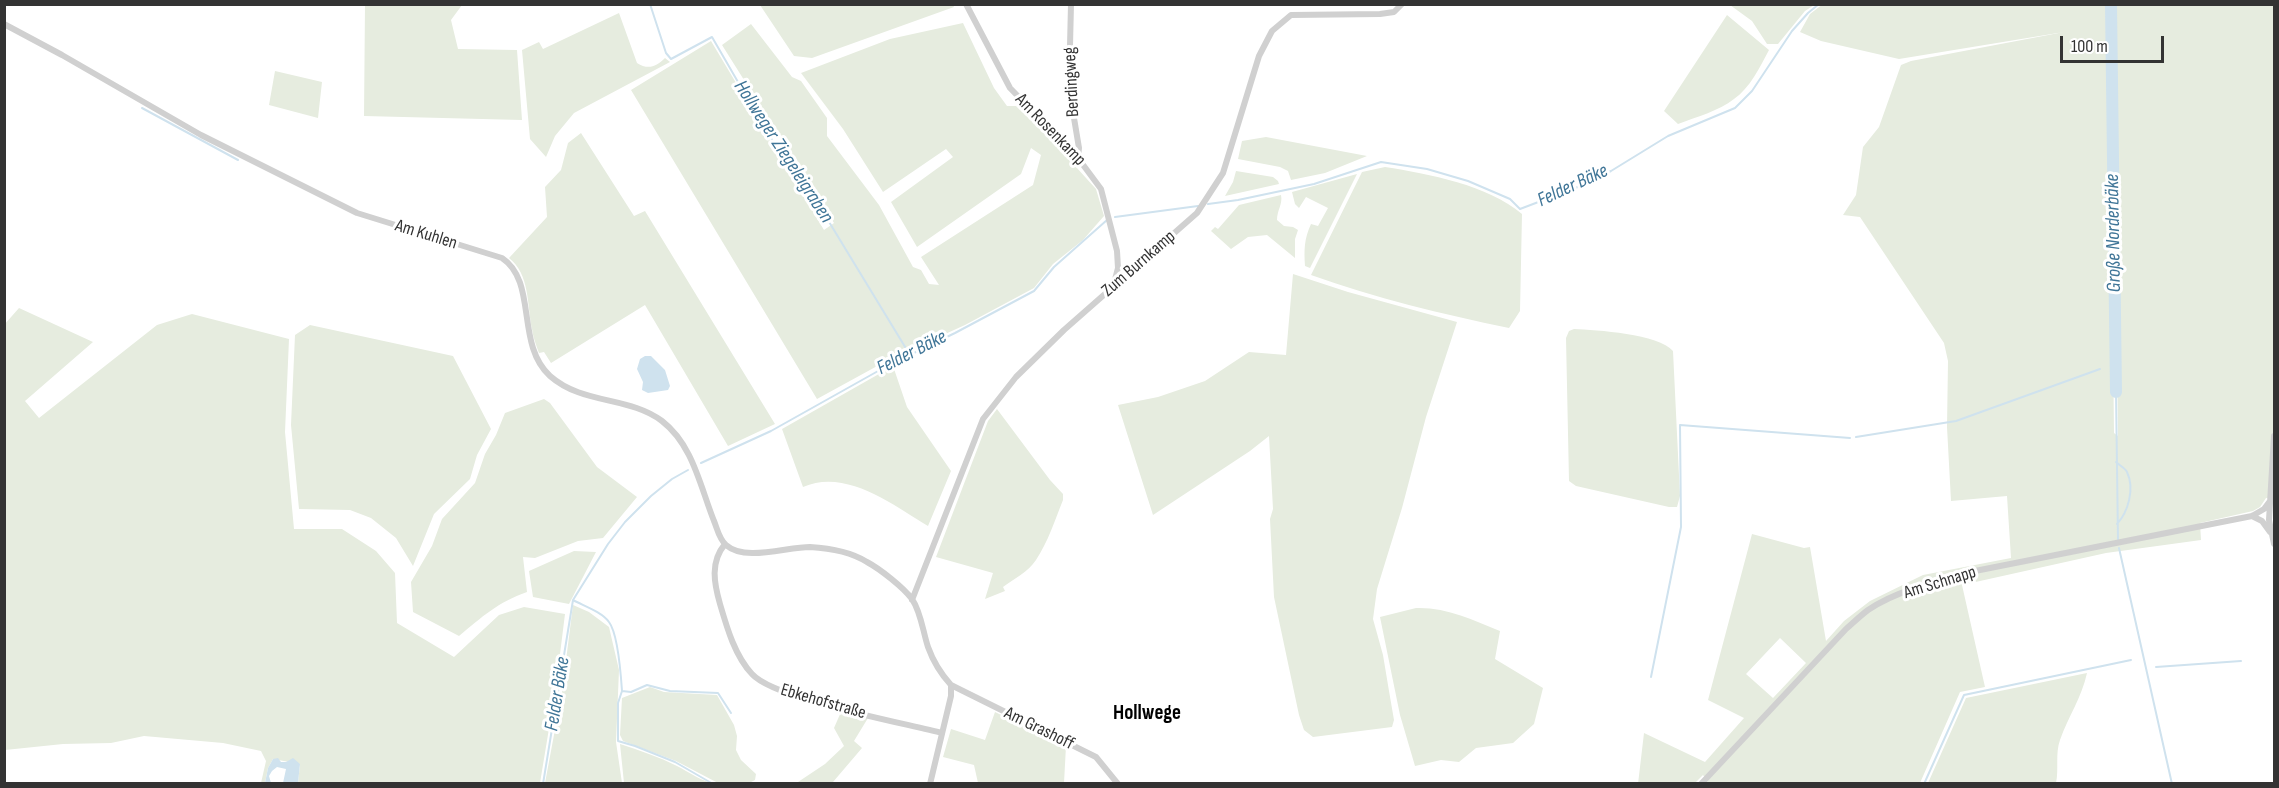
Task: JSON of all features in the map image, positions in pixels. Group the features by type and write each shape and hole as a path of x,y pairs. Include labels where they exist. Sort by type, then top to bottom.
{"street":[{"name":"Am Rosenkamp","path":"966,4 1010,88 1078,158 1101,189 1112,224 1118,268 1113,287"},
{"name":"Berdingweg","path":"1071,4 1069,88 1079,148 1078,158"},
{"name":"Zum Burnkamp","path":"912,600 983,419 1016,377 1135,267 1189,222 1214,189 1223,173 1233,145 1259,56 1272,31 1291,15 1380,14 1394,12 1402,4"},
{"name":"Am Kuhlen","path":"4,24 201,135 357,213 502,258 509,263 519,280 530,343 537,362 554,379 572,391 632,408 661,420 668,426 681,442 693,463 711,515 725,544"},
{"path":"1117,261 1123,267 1135,267"},
{"path":"2274,436 2270,501 2271,532 2274,544"},
{"name":"Am Schnapp","path":"1701,783 1846,629 1868,610 1890,598 1931,583 1975,571 2252,516 2264,509 2270,501"},
{"path":"2252,516 2262,521 2271,532"},
{"path":"725,544 739,552 766,552 810,547 853,555 867,562 912,600 934,659 951,685 951,696 930,783"},
{"name":"Ebkehofstraße","path":"725,544 718,553 714,568 715,589 729,634 752,676 780,692 942,734"},
{"name":"Am Grashoff","path":"951,685 1096,757 1118,783"},
{"path":"951,696 962,692"}],"shaded area":[{"path":"1823,4 2109,5 2114,433 2118,436 2113,5 2274,5 2274,497 2266,498 2260,507 2253,511 2200,523 2201,540 2106,553 1962,585 1985,687 1960,692 1920,783 1709,784 1703,775 1695,783 1638,784 1644,733 1705,762 1744,718 1708,700 1752,534 1804,548 1810,547 1826,641 1844,621 1870,601 1923,575 2011,558 2007,496 1951,501 1947,427 1948,361 1944,343 1860,217 1843,215 1856,195 1863,147 1879,127 1901,65 1911,61 2064,32 1899,59 1821,41 1800,32 1810,14","holes":["1780,638 1806,663 1773,698 1746,674"]},
{"path":"365,5 462,5 451,20 458,49 517,50 522,120 364,116"},
{"path":"760,5 953,5 954,7 812,58 794,56"},
{"path":"1730,5 1814,5 1805,11 1778,44 1767,44 1752,21"},
{"path":"619,13 637,63 648,67 658,64 665,58 670,62 574,113 555,136 546,157 530,139 522,50 539,42 543,49"},
{"path":"1727,15 1769,50 1754,77 1740,94 1721,107 1678,124 1664,111"},
{"path":"963,23 994,88 1007,106 1016,106 1096,189 1104,216 1083,240 1053,264 1034,288 965,325 890,359 817,399 631,90 711,41 824,230 834,223 722,45 751,24 792,77 801,81 827,118 827,136 879,205 913,267 921,270 929,284 939,285 921,257 1033,185 1041,155 1031,148 1021,174 917,247 891,202 953,157 946,149 883,192 843,129 801,73 890,39"},
{"path":"275,71 322,82 318,118 269,105"},
{"path":"581,133 634,216 645,211 775,424 728,446 645,305 551,363 544,352 539,353 532,332 527,290 521,272 509,258 547,217 545,187 561,170 568,143"},
{"path":"1266,137 1367,156 1325,173 1291,180 1288,171 1280,167 1238,159 1242,141"},
{"path":"1385,167 1439,177 1475,188 1492,195 1522,214 1520,311 1509,328 1409,305 1311,275 1362,172"},
{"path":"1236,171 1273,177 1279,184 1225,196"},
{"path":"1357,174 1310,268 1305,266 1305,245 1309,229 1311,224 1318,226 1328,208 1306,197 1299,208 1295,204 1292,192"},
{"path":"1281,195 1277,220 1284,226 1298,230 1295,239 1295,258 1267,235 1248,237 1231,249 1211,231 1215,227 1218,229 1239,205"},
{"path":"1293,274 1348,292 1457,322 1426,417 1402,508 1377,589 1373,619 1383,655 1394,720 1392,727 1313,737 1304,730 1274,597 1269,436 1153,515 1118,405 1158,397 1205,381 1249,352 1286,355"},
{"path":"19,308 93,342 25,401 39,418 157,325 192,314 289,339 285,432 294,529 342,529 376,551 395,573 397,623 454,657 499,615 524,607 565,614 540,783 298,783 300,764 273,759 268,768 265,783 261,783 266,761 261,751 223,743 144,736 111,743 63,744 5,750 4,325"},
{"path":"310,325 453,356 491,429 477,455 470,479 434,514 413,566 396,538 371,518 350,510 299,509 291,425 295,335"},
{"path":"1574,329 1641,337 1666,345 1673,351 1680,496 1677,507 1576,486 1569,481 1566,338 1569,331"},
{"path":"893,366 907,407 951,471 928,526 884,499 852,485 819,482 803,487 782,429"},
{"path":"544,399 550,403 597,467 637,497 603,538 578,541 535,558 523,557 527,592 499,605 459,636 413,612 411,582 432,546 442,519 475,483 485,454 505,413"},
{"path":"997,409 1063,494 1063,500 1048,538 1033,564 1003,587 1005,591 985,599 993,573 936,557 988,421"},
{"path":"574,551 596,552 569,604 533,597 529,571"},
{"path":"573,605 589,612 609,627 619,670 616,742 622,783 545,783 562,692"},
{"path":"1416,608 1449,612 1500,631 1495,659 1543,688 1534,724 1513,743 1476,748 1459,762 1441,760 1415,766 1400,715 1380,617"},
{"path":"2087,673 2060,740 2056,783 1928,783 1966,698"},
{"path":"650,687 664,692 717,695 734,725 737,736 736,750 741,760 756,774 755,780 749,783 718,783 676,761 623,741 620,735 622,698"},
{"path":"841,712 868,718 854,741 862,748 833,782 842,783 795,784 825,764 844,746 834,728"},
{"path":"995,712 1066,746 1064,783 978,783 974,765 943,757 951,729 985,740"},
{"path":"620,744 677,766 711,783 624,783"}],"water":[{"path":"651,356 665,370 670,386 668,390 648,393 642,390 643,382 637,369 640,359"},
{"path":"278,758 281,762 286,762 293,758 300,764 298,783 283,783 286,769 277,767 269,776 271,783 265,783 268,768 273,759"}],"waterway":[{"name":"Hollweger Ziegeleigraben","path":"650,4 666,53 671,59 712,37 764,127 816,209 823,212 910,355"},
{"name":"Felder Bäke","path":"1208,204 1314,184 1381,162 1427,169 1468,181 1510,199 1520,209 1583,185 1611,171 1668,136 1735,108 1752,91 1792,31 1819,4"},
{"name":"Große Norderbäke","path":"2111,4 2116,392"},
{"path":"142,108 238,160"},
{"name":"Felder Bäke","path":"1115,217 1198,206"},
{"name":"Felder Bäke","path":"701,463 771,431 887,366 1034,291 1054,267 1107,220"},
{"path":"1856,437 1956,421 2100,369"},
{"name":"Große Norderbäke","path":"2116,392 2118,540"},
{"path":"1651,677 1681,527 1680,425 1850,438"},
{"name":"Große Norderbäke","path":"2116,462 2127,472 2130,486 2127,507 2117,524"},
{"name":"Felder Bäke","path":"543,784 573,600 608,544 625,522 651,496 672,479 688,470"},
{"name":"Große Norderbäke","path":"2119,548 2172,784"},
{"path":"573,600 597,612 609,622 617,645 622,691 631,692 647,685 670,691 718,693 731,713"},
{"path":"1924,784 1964,695 2131,660"},
{"path":"2156,667 2241,661"},
{"path":"622,691 618,703 618,741 675,762 713,784"}],"district":[{"name":"Hollwege","path":"1147,714"}]}
